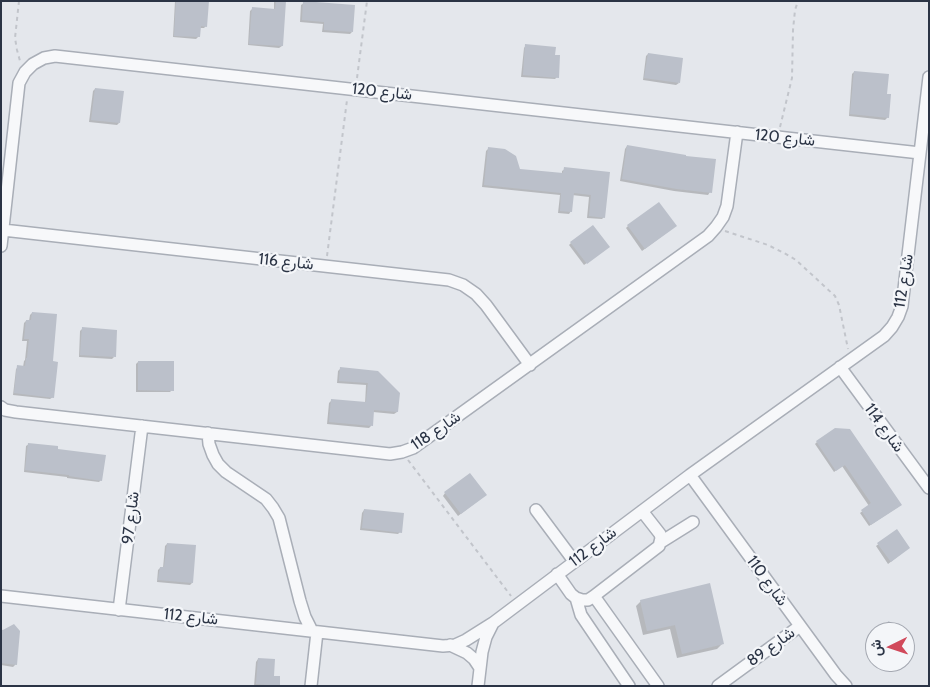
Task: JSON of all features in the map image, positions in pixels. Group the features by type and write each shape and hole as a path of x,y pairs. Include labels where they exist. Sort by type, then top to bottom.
{"street":[{"name":"شارع 120","path":"25,72 33,64 44,58 55,56 920,153"},
{"path":"1,246 19,83 25,72"},
{"name":"شارع 112","path":"1,596 443,646 466,640 493,623 690,475 884,336 892,327 902,306 929,77"},
{"name":"شارع 118","path":"1,408 16,412 390,454 413,448 708,236 716,228 727,206 737,132"},
{"name":"شارع 116","path":"3,230 449,280 463,285 476,294 530,365"},
{"name":"شارع 114","path":"840,367 929,488"},
{"name":"شارع 97","path":"119,610 142,426"},
{"path":"208,433 212,455 218,464 226,472 266,499 279,518 300,601 305,616 315,631 311,686"},
{"name":"شارع 110","path":"690,475 846,686"},
{"path":"536,510 574,561"},
{"path":"642,511 660,534 661,542"},
{"path":"557,574 571,594 576,598 588,600 656,549 661,542 693,522"},
{"path":"594,596 658,686"},
{"path":"576,598 581,615 629,686"},
{"path":"478,686 482,652 486,637 493,623"},
{"name":"شارع 89","path":"718,686 800,626"},
{"path":"450,645 467,653 480,668"}],"path":[{"path":"19,1 15,38 18,56 25,72"},
{"path":"326,266 367,1"},
{"path":"778,137 792,78 793,25 798,1"},
{"path":"716,228 768,245 784,253 796,260 835,296 839,305 847,344 853,358"},
{"path":"402,452 517,604"}],"building":[{"path":"176,1 209,1 207,27 201,26 200,37 174,36"},
{"path":"276,1 286,1 283,46 249,44 252,7 275,9"},
{"path":"303,1 355,5 353,32 324,30 324,22 302,20"},
{"path":"525,44 556,47 555,55 560,55 559,78 523,75"},
{"path":"648,53 683,58 680,83 644,78"},
{"path":"854,71 889,74 887,94 891,94 889,118 850,114"},
{"path":"95,88 124,91 120,123 91,120"},
{"path":"627,145 686,156 716,159 712,193 622,179"},
{"path":"488,147 505,149 516,156 520,169 563,173 564,167 610,172 605,218 589,216 591,195 574,193 572,212 560,211 561,193 484,185"},
{"path":"659,202 677,226 645,249 627,225"},
{"path":"593,225 610,247 587,264 570,242"},
{"path":"32,312 57,314 53,361 58,362 54,398 14,393 17,365 25,366 27,358 29,339 24,339 26,320 31,320"},
{"path":"82,327 117,330 116,357 80,355"},
{"path":"138,361 174,361 174,391 138,390"},
{"path":"340,367 378,371 400,393 398,412 374,410 373,426 329,422 331,399 366,402 368,383 339,381"},
{"path":"835,428 850,429 902,505 871,525 861,510 871,503 845,465 836,471 816,441"},
{"path":"28,443 58,446 58,449 106,455 102,481 25,470"},
{"path":"470,473 487,495 461,514 444,492"},
{"path":"364,509 404,513 402,533 362,528"},
{"path":"897,529 910,548 891,562 877,543"},
{"path":"167,543 196,545 193,583 158,580 160,567 164,567"},
{"path":"710,583 724,644 682,654 675,625 647,631 640,600"},
{"path":"14,624 20,631 17,665 1,663 1,631"},
{"path":"258,658 275,659 274,676 280,676 280,686 256,684"}]}
